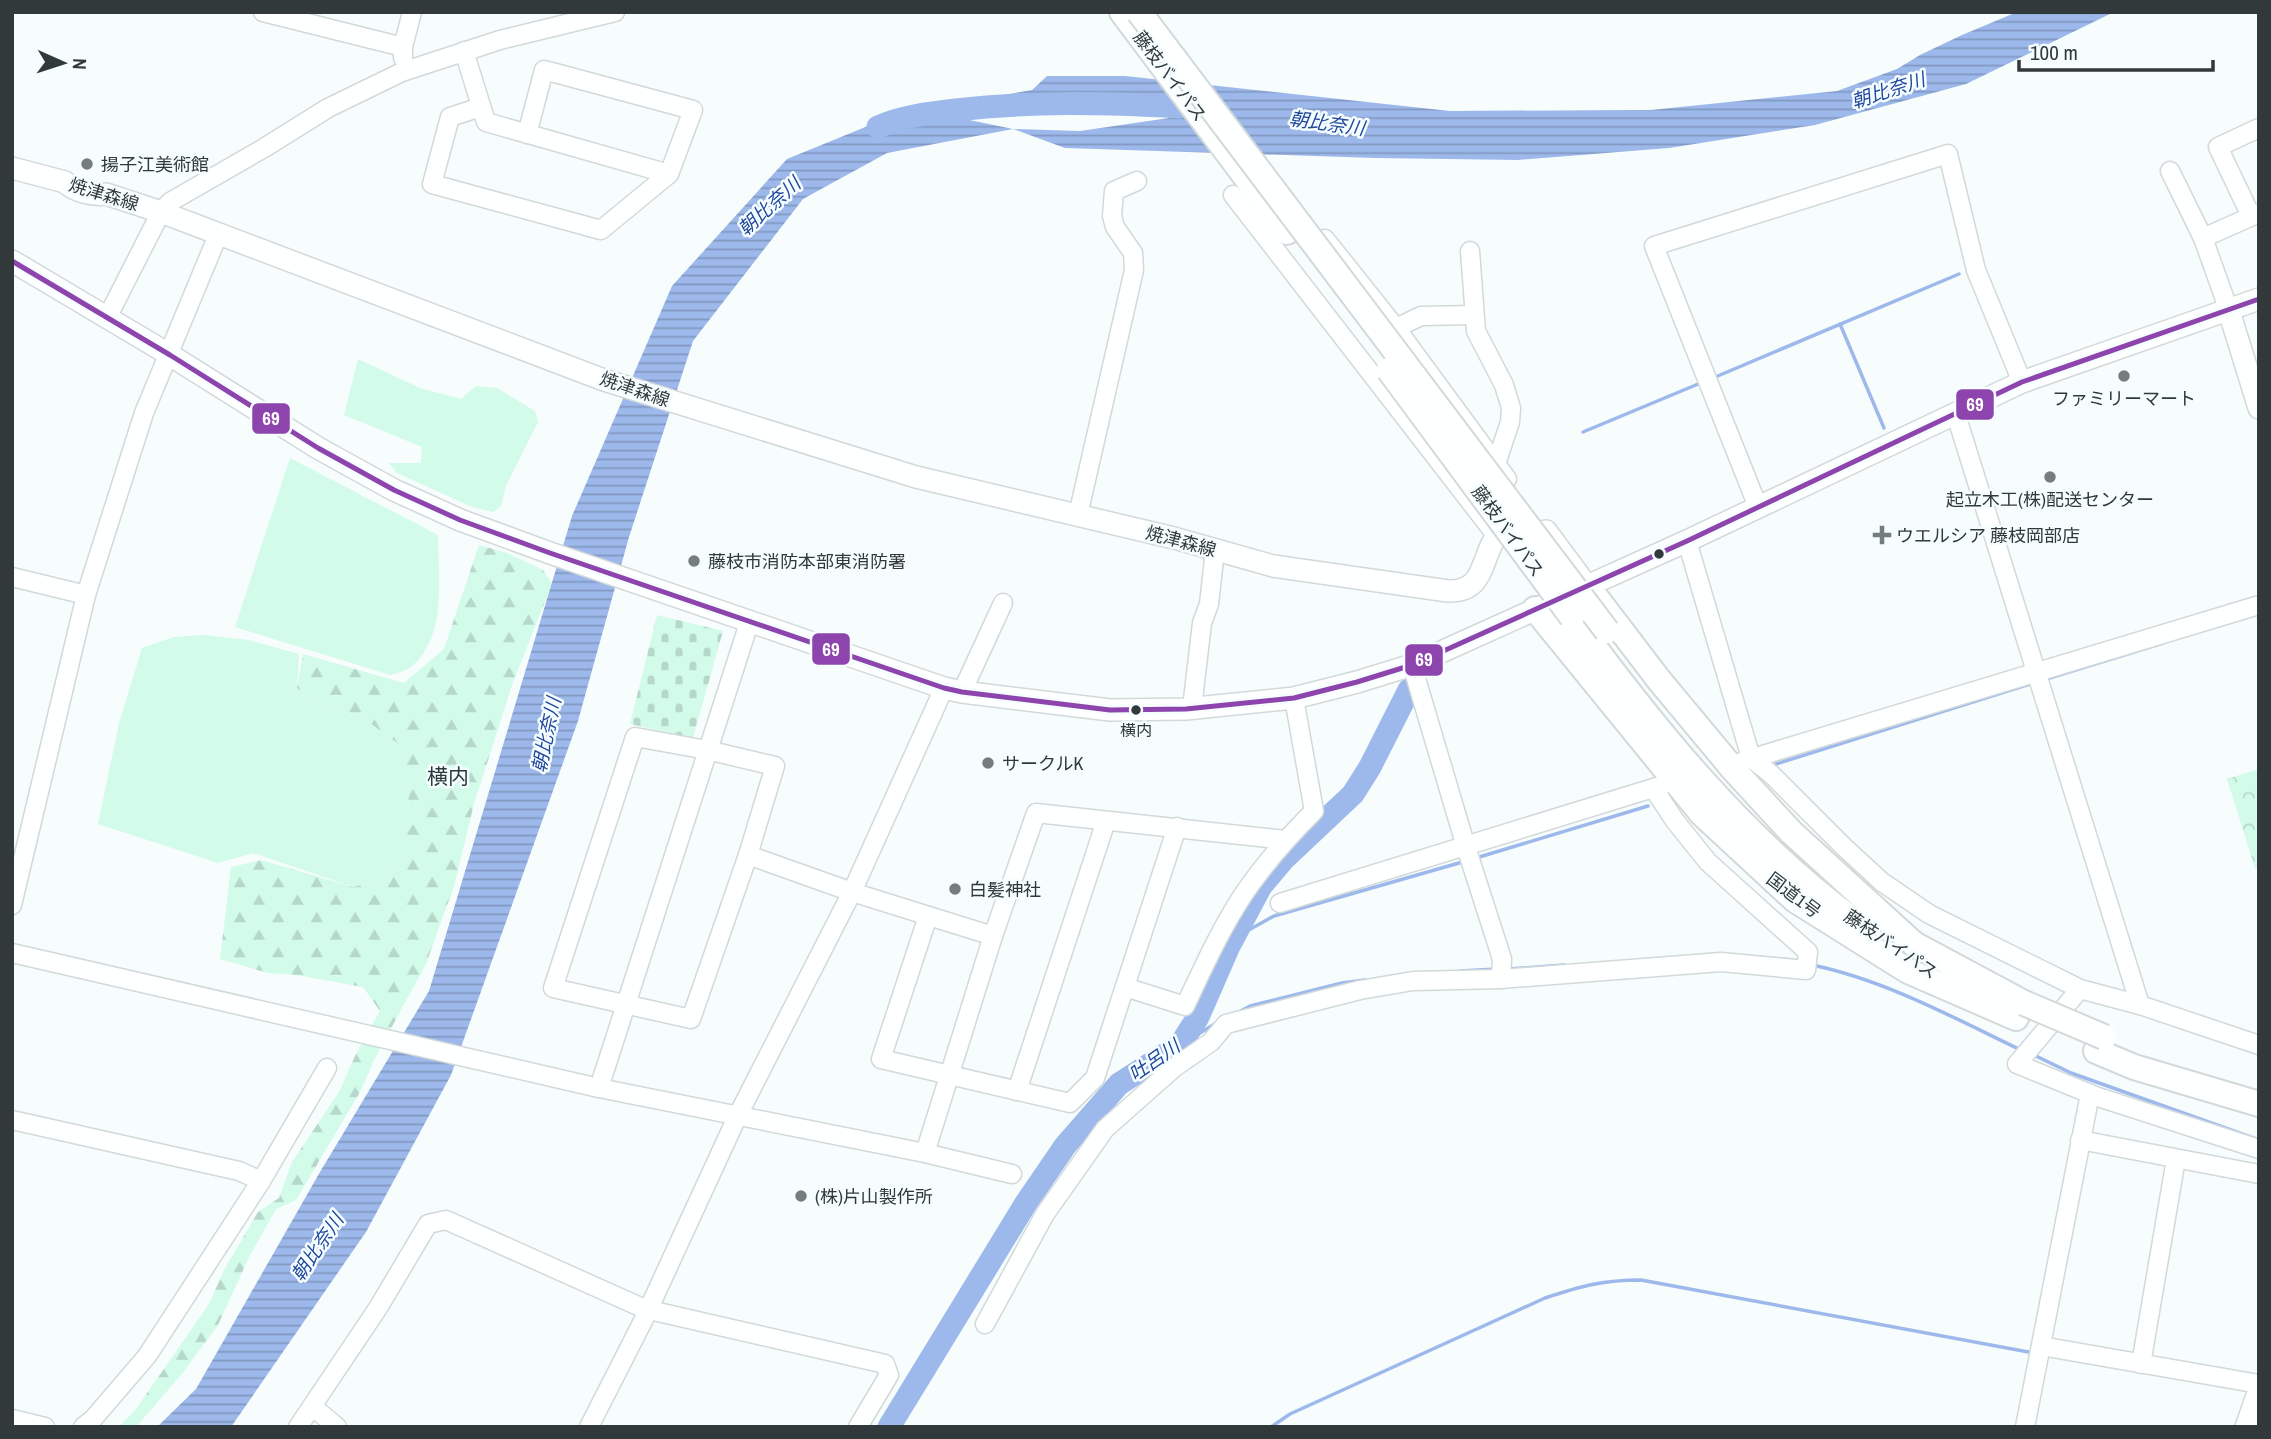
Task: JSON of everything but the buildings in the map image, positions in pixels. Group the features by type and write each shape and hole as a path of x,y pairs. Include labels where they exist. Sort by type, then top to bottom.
{"highway":[{"name":"藤枝バイパス","path":"1122,12 1628,694 1674,750 1769,849 1821,894 1886,944 2011,1010"},
{"name":"藤枝バイパス","path":"1141,12 1702,755 1750,808 1821,874 1914,944"},
{"name":"国道1号","path":"1587,586 1659,680 1733,769 1791,832 1914,944 2011,1010"},
{"name":"国道1号","path":"1535,609 1702,814 1786,891 1908,971 2100,1044 2259,1087"},
{"name":"国道1号","path":"2100,1044 2134,1067 2259,1104"}],"main road":[{"name":"焼津森線","path":"12,168 161,212 604,380 713,415 916,477 1302,572 1458,591 1468,589 1475,582 1496,535 1525,503"},
{"path":"12,261 170,355 318,448 394,490 460,520 953,690 1110,710 1192,708 1294,698 1403,668 1687,541 2022,382 2259,299"},
{"path":"2228,308 2259,408"},
{"path":"1525,503 1587,586"},
{"path":"2246,1427 2259,1390"}],"street":[{"path":"263,12 403,47"},
{"path":"402,72 403,47 412,12"},
{"path":"107,318 161,212 170,202 328,108 402,72 464,51 615,12"},
{"path":"1141,12 1396,328 1525,503"},
{"path":"464,51 486,122 669,174"},
{"path":"481,107 450,117 432,184 601,230 669,174 693,110 544,70 527,134"},
{"path":"2203,238 2255,214 2218,147 2259,128"},
{"path":"1758,507 1654,246 1948,154 1976,270 2022,382"},
{"path":"2170,171 2203,238 2228,308"},
{"path":"1078,515 1134,270 1133,253 1115,227 1112,216 1114,191 1137,181"},
{"path":"1233,195 1496,535"},
{"path":"12,905 86,595 144,413 218,235"},
{"path":"1470,251 1476,331 1504,385 1511,408 1510,422 1496,464"},
{"path":"1396,328 1421,316 1474,315"},
{"path":"1959,411 1957,418 2140,1005"},
{"path":"1687,541 1744,760 1771,774 1844,847 1906,900 1929,914 2080,989 2140,1005 2259,1045"},
{"path":"1192,708 1202,623 1209,604 1215,550"},
{"path":"12,577 86,595"},
{"path":"589,1427 649,1310 738,1115 953,690 1003,603"},
{"path":"1744,760 2259,606"},
{"path":"599,1088 750,620"},
{"path":"1403,668 1466,846 1502,959 1501,979"},
{"path":"1125,987 1185,1006 1213,947 1244,894 1286,840 1314,811 1294,698"},
{"path":"635,737 775,766 748,855 691,1019 553,988 635,737"},
{"path":"985,1324 1045,1214 1105,1129 1175,1066 1211,1042 1226,1024 1360,990 1413,981 1501,979 1721,962 1806,970 1808,951 1707,862 1675,821 1660,786 1280,903"},
{"path":"925,1153 993,936 1036,813 1286,840"},
{"path":"1017,1091 1106,821"},
{"path":"928,916 881,1059 1070,1103 1095,1078 1177,827"},
{"path":"748,855 852,892 993,936"},
{"path":"12,953 599,1088 925,1153 1012,1174"},
{"path":"2080,989 2017,1064 2090,1094 2259,1149"},
{"path":"83,1427 147,1356 261,1181 327,1068"},
{"path":"2025,1427 2090,1094"},
{"path":"12,1120 239,1171 261,1181"},
{"path":"2080,1140 2259,1174"},
{"path":"2141,1364 2176,1158"},
{"path":"298,1427 378,1308 428,1224 446,1220 649,1310 885,1364 889,1375 858,1427"},
{"path":"2041,1346 2259,1384"},
{"path":"313,1407 337,1427"},
{"path":"12,1419 45,1427"}],"green space":[{"path":"358,359 420,388 461,399 476,386 497,388 535,411 538,422 506,486 501,506 493,512 472,507 397,473 389,463 421,463 422,447 344,415"},
{"path":"290,458 438,535 439,587 436,623 423,654 409,668 390,675 235,627"},
{"path":"479,545 507,553 543,570 552,584 513,682 474,804 454,886 426,964 375,1058 360,1092 296,1200 276,1209 250,1255 218,1325 181,1375 136,1427 119,1427 136,1409 209,1304 224,1270 258,1212 279,1198 292,1162 339,1092 380,1011 363,987 296,975 268,973 220,959 231,867 261,860 353,887 383,879 398,859 408,809 410,776 400,745 366,720 325,704 297,688 303,654 404,683 444,649"},
{"path":"657,615 723,631 693,738 630,724"},
{"path":"204,635 249,640 299,654 297,688 325,704 366,720 400,744 410,776 408,809 398,859 383,879 353,887 253,853 218,863 98,824 119,723 142,648 174,637"},
{"path":"2259,769 2259,867 2255,868 2227,779"}],"water":[{"path":"2017,12 2114,12 1966,84 1815,125 1669,148 1518,160 1375,158 1065,148 1013,129 1080,131 1169,118 1134,95 1032,104 965,102 1032,90 1047,76 1125,76 1450,111 1651,110 1837,91 1897,69 1962,35"},
{"path":"955,117 1013,129 887,153 803,199 693,341 629,537 578,721 451,1075 366,1232 231,1427 157,1427 196,1389 320,1172 429,991 572,516 672,286 787,159 885,119"}],"waterway":[{"name":"朝比奈川","path":"878,127 926,114 1012,105 1180,107"},
{"path":"1713,378 1959,274"},
{"path":"1840,324 1884,428"},
{"path":"1583,432 1703,382"},
{"path":"2043,680 2163,643"},
{"path":"1776,764 2033,683"},
{"name":"吐呂川","path":"889,1427 1026,1203 1065,1146 1119,1084 1180,1045 1198,1017 1229,946 1261,886 1283,860 1353,794 1370,767 1409,690"},
{"path":"1476,858 1648,806"},
{"path":"1229,946 1247,931 1274,916 1466,861"},
{"path":"1746,956 1791,960"},
{"path":"1509,969 1564,965"},
{"path":"1812,965 1893,990 2021,1050"},
{"path":"1460,971 1497,969"},
{"path":"1237,1013 1250,1006 1342,983 1365,980"},
{"path":"1180,1045 1218,1022"},
{"path":"2032,1054 2071,1073 2259,1140"},
{"path":"1271,1427 1290,1414 1545,1298 1581,1287 1615,1281 1641,1280 2034,1353"}],"transit line":[{"name":"69","path":"12,261 170,355 318,448 394,490 460,520 944,688 1110,710 1186,709 1294,698 1412,665 1687,541 2022,382 2259,299"}],"place":[{"name":"揚子江美術館","path":"87,164"},
{"name":"ファミリーマート","path":"2124,376"},
{"name":"起立木工(株)配送センター","path":"2050,477"},
{"name":"ウエルシア 藤枝岡部店","path":"1882,535"},
{"name":"藤枝市消防本部東消防署","path":"694,561"},
{"name":"横内","path":"1136,710"},
{"name":"サークルK","path":"988,763"},
{"name":"白髪神社","path":"955,889"},
{"name":"(株)片山製作所","path":"801,1196"}],"district":[{"name":"横内","path":"448,776"}]}
